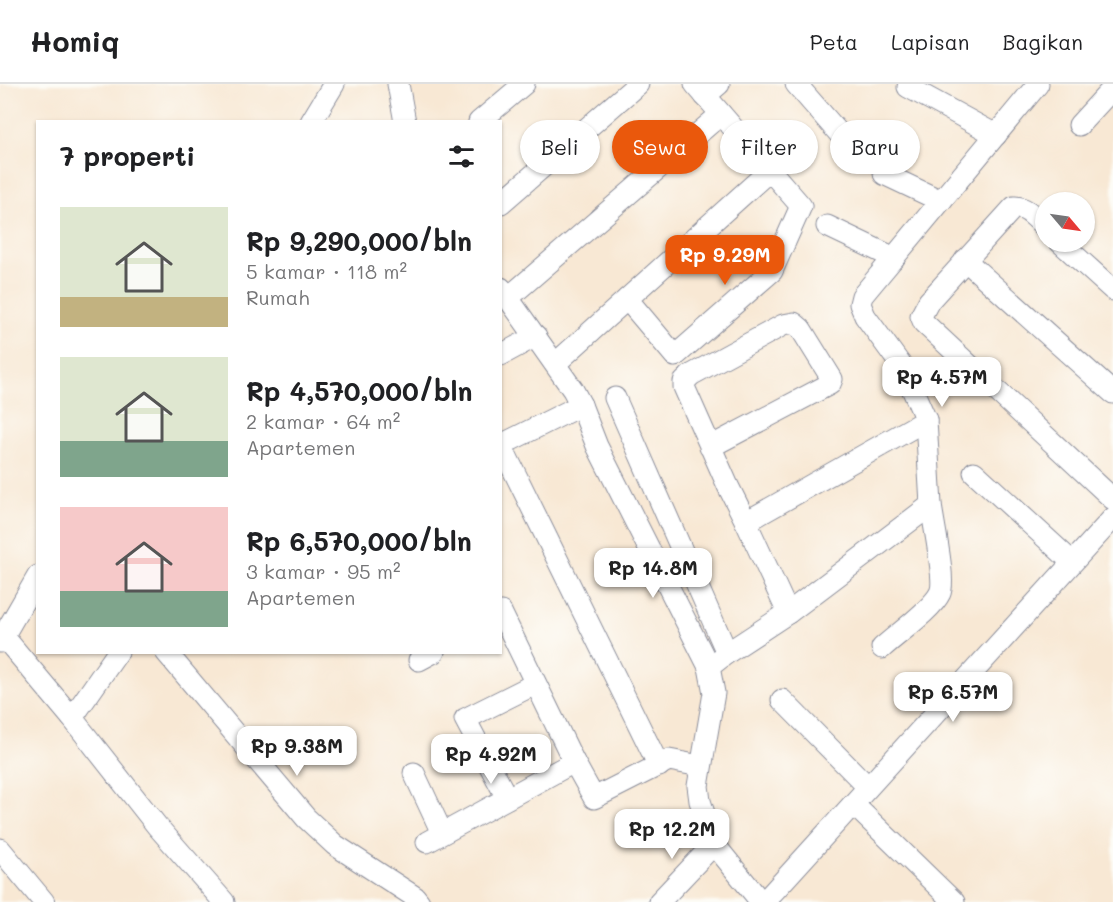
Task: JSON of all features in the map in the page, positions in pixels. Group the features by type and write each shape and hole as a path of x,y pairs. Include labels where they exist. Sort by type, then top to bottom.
{"street":[{"path":"312,120 334,84"},
{"path":"399,84 405,120"},
{"path":"481,120 524,84"},
{"path":"502,202 638,84"},
{"path":"796,84 830,122"},
{"path":"899,85 996,135"},
{"path":"882,648 933,603 942,587 931,505 926,420 903,368 865,316 860,304 862,296 996,135 1034,85"},
{"path":"706,88 726,120"},
{"path":"1079,125 1113,88"},
{"path":"721,114 504,293 555,363 581,405 597,446 709,667 714,693 700,766 698,786 700,801 714,844 762,902 1113,518"},
{"path":"555,363 766,174"},
{"path":"627,300 675,356 772,271 801,207 772,174"},
{"path":"884,174 941,201"},
{"path":"1035,218 1025,209 1014,207 924,308 921,316 924,323 1113,499"},
{"path":"827,226 894,258"},
{"path":"1071,252 1113,290"},
{"path":"965,260 1113,393"},
{"path":"710,447 830,384 832,379 801,329 794,323 783,325 732,352 691,375 684,382 686,394 710,447 788,613"},
{"path":"502,354 536,336"},
{"path":"615,398 727,652"},
{"path":"502,444 581,405"},
{"path":"746,522 926,420"},
{"path":"502,447 659,766"},
{"path":"974,472 1072,562"},
{"path":"709,667 727,652 788,613 931,505"},
{"path":"36,580 2,639 72,718 157,826 224,902"},
{"path":"502,615 594,798 669,760 700,766"},
{"path":"72,718 117,654"},
{"path":"168,654 306,818 335,845 415,897 419,902"},
{"path":"507,798 465,719 535,684"},
{"path":"782,700 868,787"},
{"path":"414,773 434,837 574,762"},
{"path":"853,804 954,902"},
{"path":"659,902 714,844"},
{"path":"0,849 44,902"}]}
